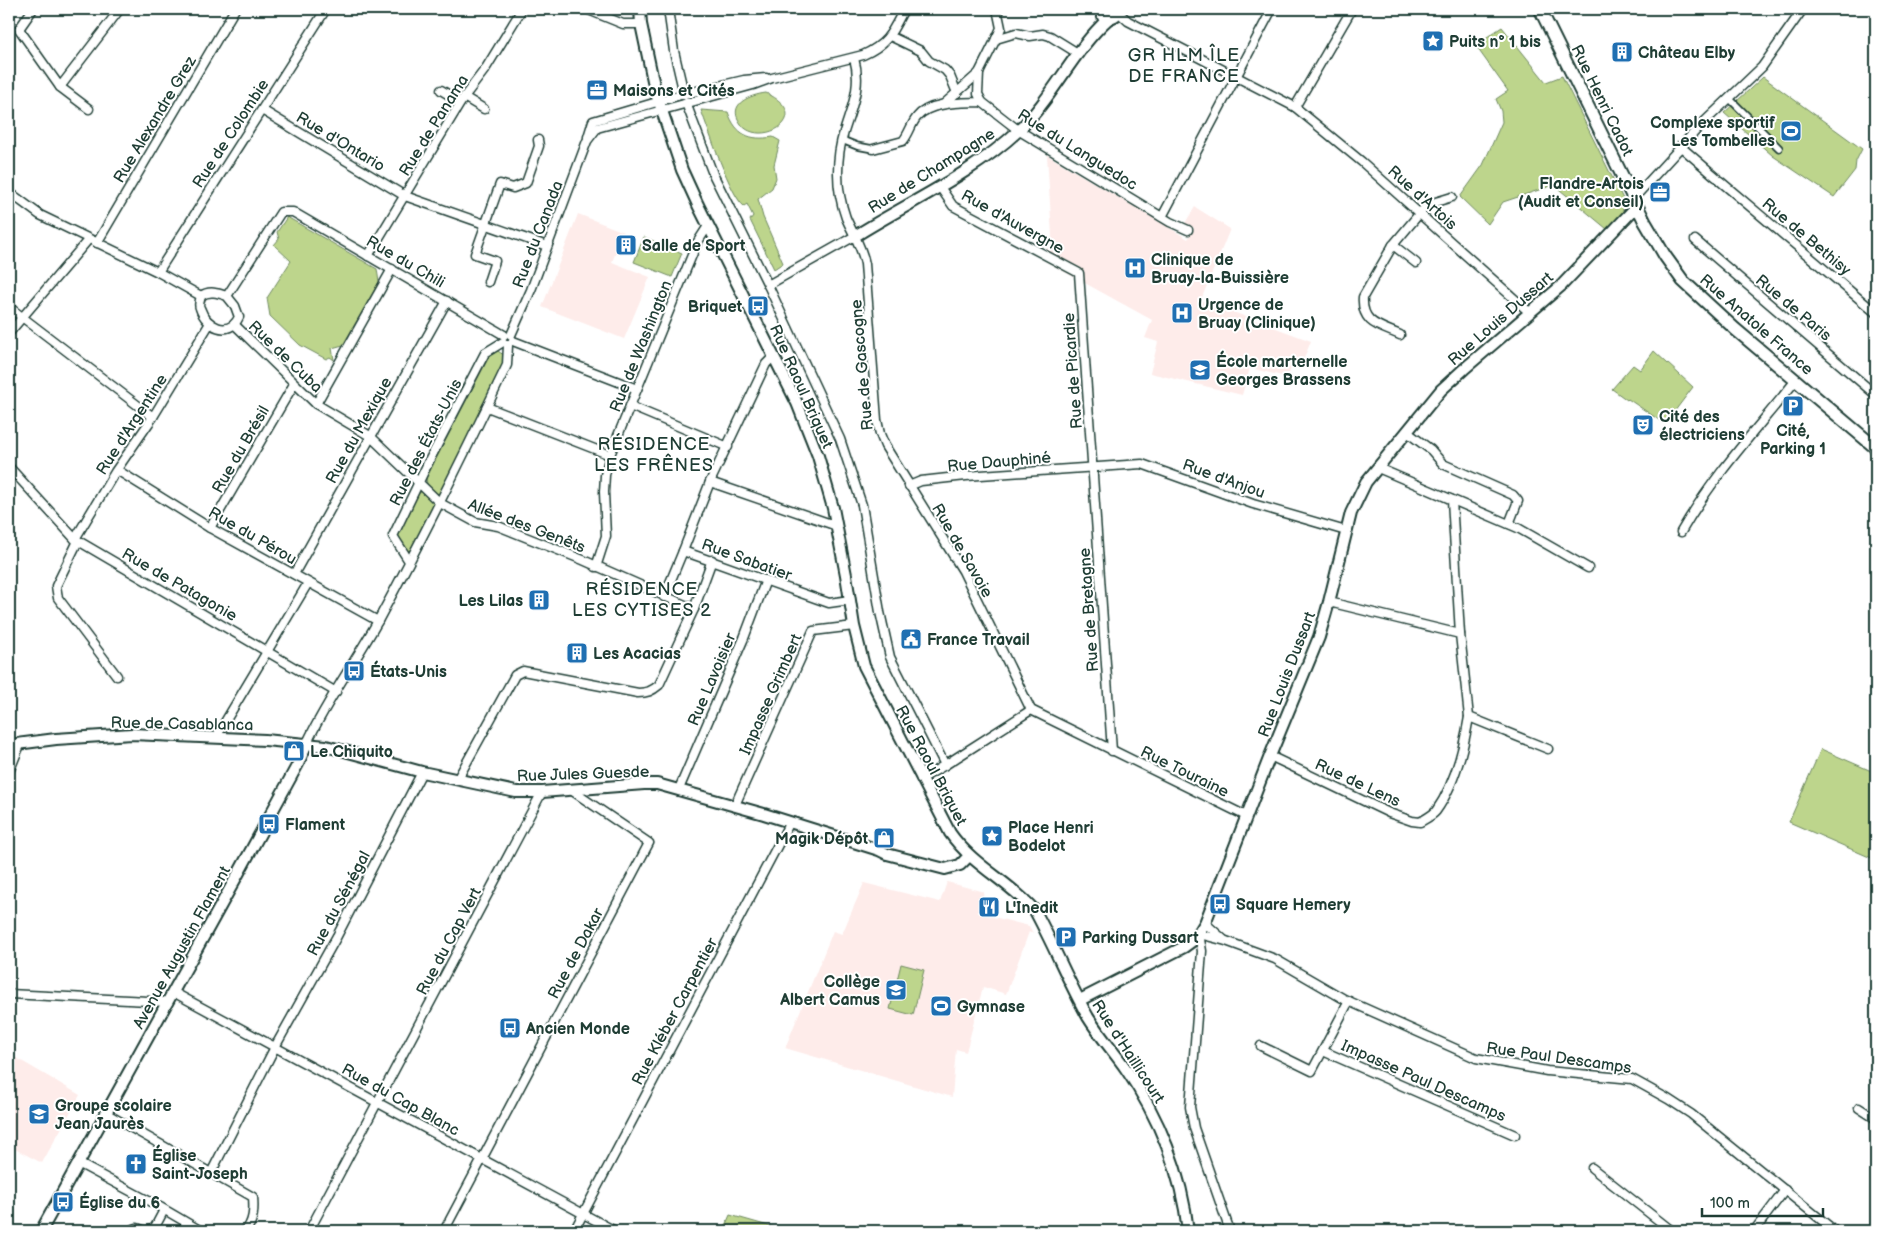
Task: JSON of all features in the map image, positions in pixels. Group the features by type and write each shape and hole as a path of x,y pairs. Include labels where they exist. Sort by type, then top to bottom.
{"main road":[{"name":"Rue Henri Cadot","path":"1540,9 1635,203"},
{"name":"Rue Anatole France","path":"1635,203 1665,256 1683,281 1727,322 1876,448"}],"street":[{"path":"33,9 19,28 60,87 89,109"},
{"path":"60,87 120,9"},
{"name":"Rue Alexandre Grez","path":"97,243 234,9"},
{"name":"Rue de Colombie","path":"158,272 326,9"},
{"name":"Rue de Panama","path":"368,256 462,100 486,68 522,9"},
{"path":"586,9 623,24 641,24"},
{"name":"Rue Raoul Briquet","path":"640,9 641,24 659,105 682,170 708,226 797,402 812,439 829,490 854,626 864,666 950,833 960,848 969,856"},
{"path":"668,9 674,51 684,94"},
{"path":"659,105 686,103 772,78 854,58 876,49 890,36 904,9"},
{"path":"842,140 857,146 873,149 903,141 919,114 945,103 982,102 978,94 979,73 1001,28 997,9"},
{"path":"1162,217 1238,78 1271,11 1266,9"},
{"path":"1295,107 1352,9"},
{"path":"1635,203 1680,146 1762,67 1803,9"},
{"name":"Rue d'Artois","path":"1106,12 1128,21 1295,107 1362,162 1529,312"},
{"name":"Rue de Champagne","path":"768,285 940,187 980,160 1018,130 1059,83 1106,12"},
{"path":"996,39 1016,33 1030,36 1043,34 1050,36 1079,54"},
{"path":"890,36 921,51 931,63 945,70 950,76 956,92"},
{"name":"Rue de Gascogne","path":"854,58 856,66 855,98 842,140 838,164 840,194 846,218 863,252 877,420 880,434 909,486"},
{"path":"945,103 979,73"},
{"path":"659,105 684,94 744,80 772,78"},
{"path":"441,90 484,109"},
{"path":"1729,98 1779,148"},
{"name":"Rue du Languedoc","path":"982,102 1018,130 1162,217 1188,230"},
{"path":"686,103 713,174 768,285 840,439 862,505 880,612 890,657 945,765"},
{"name":"Rue du Canada","path":"508,340 587,142 597,128 659,105"},
{"name":"Rue d'Ontario","path":"262,110 405,196 547,246"},
{"path":"488,282 495,261 475,254 485,225 500,184 513,188 526,183 539,146 538,140"},
{"name":"Rue de Bethisy","path":"1680,146 1876,313"},
{"name":"Rue d'Auvergne","path":"940,187 952,206 1079,273"},
{"path":"9,192 40,215 88,240 158,272 200,296"},
{"path":"1400,335 1366,318 1362,304 1363,297 1393,245 1420,213 1429,204 1452,197"},
{"name":"Rue Louis Dussart","path":"1080,1000 1184,947 1199,934 1319,636 1346,531 1357,497 1366,482 1424,409 1454,377 1561,286 1635,203"},
{"name":"Rue du Chili","path":"227,296 281,212 293,212 446,301 508,340 637,389"},
{"name":"Rue de Washington","path":"596,567 606,536 604,492 605,475 610,455 698,243 708,226"},
{"path":"9,333 88,240"},
{"name":"Rue de Paris","path":"1695,240 1876,395"},
{"path":"1393,245 1416,263"},
{"path":"316,404 392,269"},
{"name":"Rue de Picardie","path":"1079,273 1092,467"},
{"path":"215,292 227,296 235,306 239,317 235,325 228,329 217,328 205,319 198,306 200,296 205,293 215,292"},
{"name":"Rue du Mexique","path":"294,574 446,301"},
{"path":"9,306 153,417"},
{"name":"Rue d'Argentine","path":"117,676 58,598 56,586 76,540 117,470 153,417 210,323"},
{"name":"Rue de Cuba","path":"235,325 316,404 370,436"},
{"path":"306,743 378,621 440,503 507,365 508,340"},
{"name":"Rue des États-Unis","path":"409,562 393,536 485,353 508,340"},
{"path":"683,551 710,482 766,364 774,356"},
{"path":"1681,532 1693,511 1728,461 1796,380"},
{"name":"Rue du Brésil","path":"210,528 294,384"},
{"path":"630,406 728,447"},
{"path":"487,407 610,455"},
{"path":"1407,432 1431,450 1443,464 1513,495 1518,501 1509,524"},
{"name":"Allée des Genêts","path":"370,436 440,503 475,522 498,526 694,609"},
{"name":"Rue d'Anjou","path":"1092,467 1148,465 1253,504 1346,531"},
{"name":"Rue de Patagonie","path":"9,467 76,540 336,692"},
{"name":"Rue Dauphiné","path":"909,486 921,481 939,479 1092,467"},
{"name":"Rue de Bretagne","path":"1092,467 1112,751"},
{"path":"1378,468 1509,524 1588,568"},
{"name":"Rue du Pérou","path":"117,470 210,528 378,621"},
{"path":"710,482 837,526"},
{"name":"Rue de Savoie","path":"909,486 964,571 1031,710"},
{"path":"1452,500 1460,634 1468,716 1548,749"},
{"name":"Rue Sabatier","path":"664,597 683,551 829,603 850,600"},
{"path":"457,780 515,675 523,672 646,693 659,685 694,609 712,560"},
{"name":"Rue Lavoisier","path":"679,789 744,638 766,580"},
{"path":"216,737 308,583"},
{"path":"1329,602 1460,634"},
{"name":"Impasse Grimbert","path":"735,805 813,632 854,626"},
{"path":"921,779 1031,710 1112,751"},
{"name":"Rue de Lens","path":"1270,756 1390,813 1420,822 1435,813 1448,789 1464,744 1468,716"},
{"name":"Rue de Casablanca","path":"9,746 132,734 306,743"},
{"name":"Rue Jules Guesde","path":"306,743 326,746 422,772 509,791 542,792 657,784 735,805 880,850 887,854 945,869 960,865 969,856"},
{"name":"Avenue Augustin Flament","path":"41,1231 298,764 306,743"},
{"path":"9,772 20,745"},
{"name":"Rue Touraine","path":"1112,751 1246,816"},
{"name":"Rue du Sénégal","path":"212,1173 276,1047 337,936 422,772"},
{"name":"Rue de Dakar","path":"481,1159 650,843 571,790"},
{"name":"Rue du Cap Vert","path":"309,1231 542,792"},
{"name":"Rue Kléber Carpentier","path":"574,1231 790,822"},
{"path":"969,856 1024,899 1035,911 1080,1000"},
{"name":"Rue Paul Descamps","path":"1205,923 1226,941"},
{"path":"1199,934 1202,951 1190,1107 1194,1128 1230,1231"},
{"name":"Rue Paul Descamps","path":"1199,934 1226,941 1275,960 1349,1001 1476,1058 1547,1071 1632,1080 1683,1108 1835,1231"},
{"name":"Rue du Cap Blanc","path":"173,992 615,1231"},
{"path":"9,994 168,1002"},
{"name":"Rue d'Haillicourt","path":"1080,1000 1096,1029 1140,1090 1156,1122 1173,1163 1185,1209 1188,1231"},
{"name":"Impasse Paul Descamps","path":"1261,1046 1312,1071 1349,1001"},
{"name":"Impasse Paul Descamps","path":"1323,1050 1515,1135"},
{"path":"1858,1108 1876,1119"},
{"path":"107,1114 254,1198 254,1210 247,1229 258,1231"},
{"path":"444,1231 481,1159"},
{"path":"78,1163 201,1231"},
{"path":"1592,1168 1672,1231"},
{"path":"1754,1231 1785,1190"},
{"path":"149,1231 155,1227 164,1210"},
{"path":"129,1231 137,1228 145,1231"}],"shaded area":[{"name":"Clinique de Bruay-la-Buissière","path":"1047,155 1188,239 1194,228 1185,223 1195,207 1230,229 1201,300 1311,341 1300,368 1292,366 1286,377 1250,368 1242,395 1150,373 1158,342 1145,338 1152,320 1043,260 1052,236"},
{"path":"578,214 624,232 612,262 650,277 624,339 542,307"},
{"name":"Collège Albert Camus","path":"947,882 984,892 978,913 1029,926 1033,933 1029,932 1006,994 983,987 966,1052 956,1049 952,1097 785,1048 833,931 842,934 864,883 940,902"},
{"name":"Groupe scolaire Jean Jaurès","path":"13,1056 80,1095 42,1163 9,1146 9,1060 11,1061"}],"green space":[{"path":"1502,27 1546,82 1562,76 1623,199 1623,212 1607,229 1554,185 1503,202 1488,224 1460,197 1483,165 1502,122 1501,111 1496,99 1508,91 1475,45"},
{"name":"Complexe sportif Les Tombelles","path":"1763,77 1862,149 1856,161 1855,170 1834,197 1773,156 1724,113"},
{"path":"766,93 781,102 787,111 786,120 780,127 771,132 749,131 741,124 737,117 736,111 738,106 747,98"},
{"path":"701,110 728,112 735,126 745,135 757,138 773,137 780,141 774,165 776,178 772,188 758,199 763,217 783,263 774,269 750,220 753,216 747,204 744,206 739,200 727,177"},
{"path":"287,217 377,269 379,282 343,345 332,348 334,360 330,357 326,359 300,345 270,316 267,298 291,261 274,245 279,239 277,232"},
{"path":"644,237 682,253 672,277 634,262"},
{"path":"495,349 505,356 504,366 444,494 438,495 427,484 426,478 492,351"},
{"path":"1654,351 1693,387 1665,424 1612,389 1633,365 1640,370"},
{"path":"423,491 437,506 414,550 408,552 398,541 398,531 419,493"},
{"path":"1821,749 1876,773 1876,860 1789,822"},
{"path":"901,964 924,970 913,1015 890,1009"},
{"path":"730,1215 786,1231 723,1231"}],"place":[{"name":"Puits n° 1 bis","path":"1433,41"},
{"name":"Château Elby","path":"1622,52"},
{"name":"Maisons et Cités","path":"597,90"},
{"name":"Complexe sportif Les Tombelles","path":"1791,131"},
{"name":"Flandre-Artois (Audit et Conseil)","path":"1660,192"},
{"name":"Salle de Sport","path":"626,245"},
{"name":"Clinique de Bruay-la-Buissière","path":"1135,268"},
{"name":"Briquet","path":"758,306"},
{"name":"Urgence de Bruay (Clinique)","path":"1182,313"},
{"name":"École marternelle Georges Brassens","path":"1200,370"},
{"name":"Cité, Parking 1","path":"1793,406"},
{"name":"Cité des électriciens","path":"1643,425"},
{"name":"Les Lilas","path":"539,600"},
{"name":"France Travail","path":"911,639"},
{"name":"Les Acacias","path":"577,653"},
{"name":"États-Unis","path":"354,671"},
{"name":"Le Chiquito","path":"294,751"},
{"name":"Flament","path":"269,824"},
{"name":"Place Henri Bodelot","path":"992,836"},
{"name":"Magik Dépôt","path":"884,838"},
{"name":"Square Hemery","path":"1220,904"},
{"name":"L'Inedit","path":"989,907"},
{"name":"Parking Dussart","path":"1066,937"},
{"name":"Collège Albert Camus","path":"896,990"},
{"name":"Gymnase","path":"941,1006"},
{"name":"Ancien Monde","path":"510,1028"},
{"name":"Groupe scolaire Jean Jaurès","path":"39,1114"},
{"name":"Église Saint-Joseph","path":"136,1164"},
{"name":"Église du 6","path":"63,1202"}],"district":[{"name":"GR HLM ÎLE DE FRANCE","path":"1184,65"},
{"name":"RÉSIDENCE LES FRÊNES","path":"654,454"},
{"name":"RÉSIDENCE LES CYTISES 2","path":"642,599"}]}
